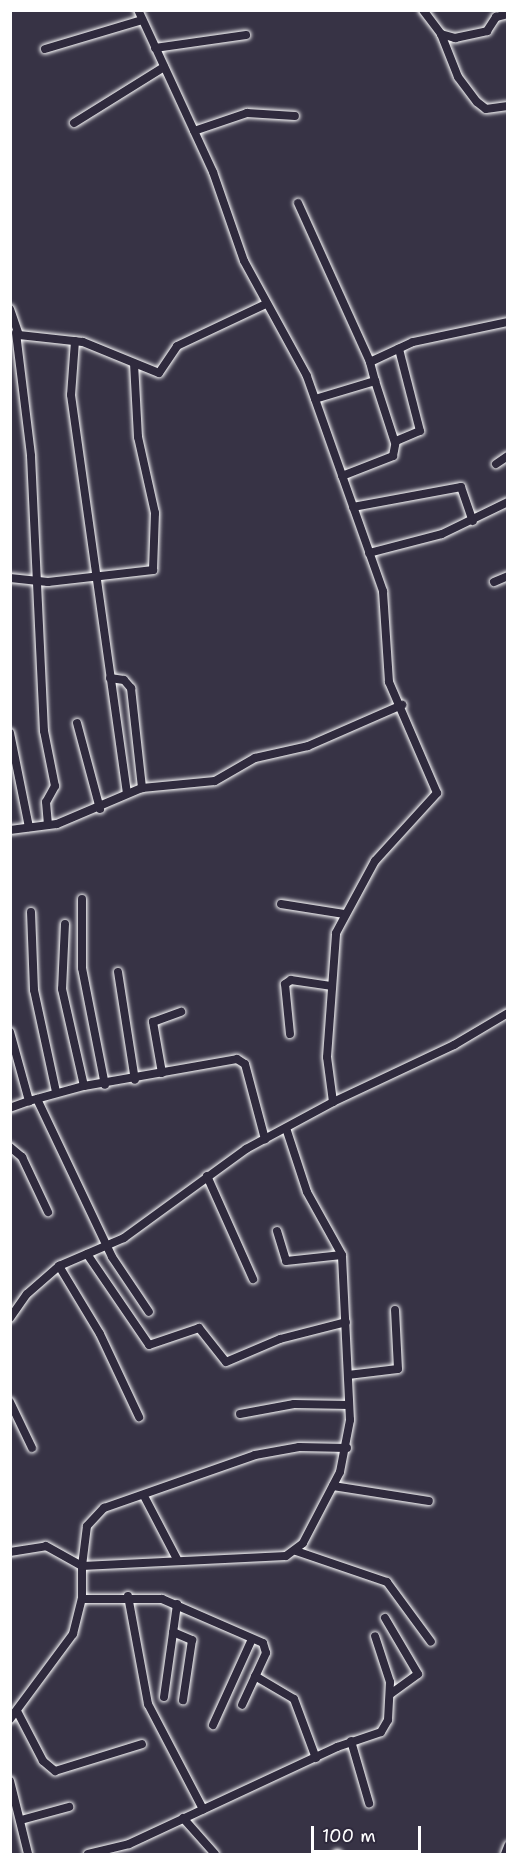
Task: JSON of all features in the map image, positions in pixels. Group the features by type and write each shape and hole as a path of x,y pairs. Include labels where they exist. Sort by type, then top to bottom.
{"street":[{"path":"138,10 194,132 236,244 315,399 386,603 389,682 402,705 437,793 375,861 344,914 331,986 327,1057 333,1102"},
{"path":"423,10 441,34 458,76 477,102 486,109 507,106"},
{"path":"441,34 455,38 482,33 507,14"},
{"path":"45,49 142,20"},
{"path":"155,48 246,34"},
{"path":"74,123 164,67"},
{"path":"194,132 247,113 296,116"},
{"path":"298,203 370,362 395,443 393,456 342,476"},
{"path":"16,333 75,340 134,364 163,371 177,346 266,304"},
{"path":"10,309 16,333 31,456 35,582 44,731 55,786 46,802 48,824"},
{"path":"370,362 399,349 507,322"},
{"path":"75,340 72,395 127,793"},
{"path":"395,443 421,430 399,349"},
{"path":"10,578 35,582 98,578 148,573 154,568 155,513 138,437 134,364"},
{"path":"315,399 375,381"},
{"path":"496,464 507,456"},
{"path":"353,507 459,486 473,521"},
{"path":"369,553 473,521 507,502"},
{"path":"494,582 507,576"},
{"path":"110,678 124,680 130,688 142,788"},
{"path":"10,830 48,824 100,808 127,793 142,788 221,780 255,758 308,746 402,705"},
{"path":"77,723 100,808"},
{"path":"10,733 29,827"},
{"path":"82,899 82,968 105,1084"},
{"path":"281,904 344,914"},
{"path":"31,912 34,990 56,1092"},
{"path":"65,924 62,989 84,1086"},
{"path":"118,972 135,1080"},
{"path":"290,1034 285,984 291,980 331,986"},
{"path":"162,1073 153,1022 181,1012"},
{"path":"10,1318 27,1294 59,1266 107,1246 146,1224 207,1176 265,1139 333,1102 454,1045 507,1012"},
{"path":"10,1032 33,1100 107,1246 149,1312"},
{"path":"10,1108 56,1092 84,1086 135,1080 162,1073 243,1060 265,1139"},
{"path":"285,1128 307,1192 342,1254 349,1405 346,1448 333,1486 296,1551"},
{"path":"10,1147 22,1157 48,1212"},
{"path":"207,1176 253,1279"},
{"path":"277,1231 286,1261 342,1254"},
{"path":"87,1254 149,1345 199,1328 226,1362 280,1339 346,1322"},
{"path":"59,1266 100,1334 139,1417"},
{"path":"348,1375 398,1369 394,1310"},
{"path":"10,1402 32,1448"},
{"path":"240,1414 294,1404 349,1405"},
{"path":"10,1719 64,1651 82,1599 82,1566 92,1516 255,1455 299,1447 346,1448"},
{"path":"333,1486 429,1501"},
{"path":"144,1496 177,1559"},
{"path":"10,1552 46,1546 82,1566 177,1559 275,1558 296,1551 387,1582 431,1642"},
{"path":"82,1599 128,1596 177,1604 252,1639 267,1649 242,1705"},
{"path":"128,1596 148,1704 203,1809"},
{"path":"164,1697 177,1604"},
{"path":"385,1618 418,1674 390,1694"},
{"path":"173,1632 192,1640 183,1700"},
{"path":"88,1854 129,1844 351,1741 386,1728 390,1694 388,1667 375,1636"},
{"path":"213,1725 252,1639"},
{"path":"255,1676 294,1699 316,1758"},
{"path":"17,1711 43,1761 55,1771 142,1744"},
{"path":"351,1741 369,1803"},
{"path":"10,1781 28,1854"},
{"path":"21,1820 69,1807"},
{"path":"183,1818 215,1854"},
{"path":"505,1854 507,1846"}]}
